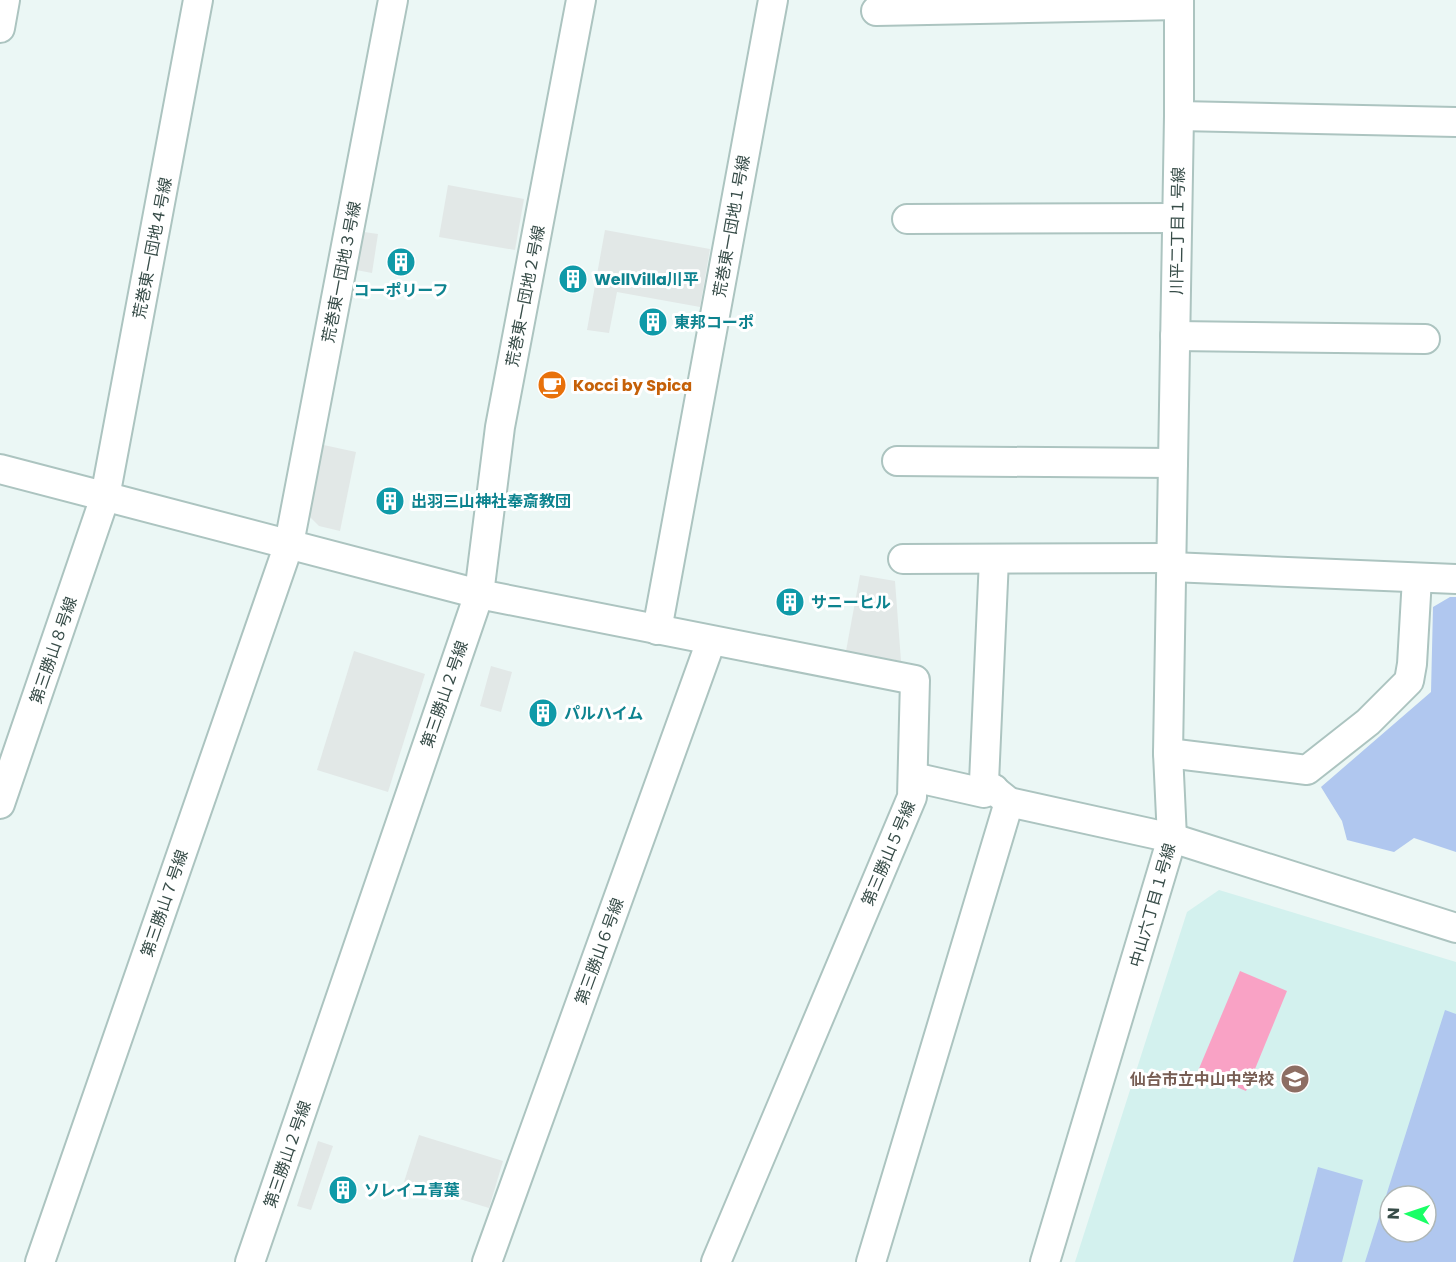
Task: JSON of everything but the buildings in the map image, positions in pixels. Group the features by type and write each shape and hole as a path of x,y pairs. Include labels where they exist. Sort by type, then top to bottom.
{"street":[{"path":"0,28 5,0"},
{"name":"荒巻東一団地４号線","path":"105,496 198,0"},
{"name":"荒巻東一団地３号線","path":"289,544 393,0"},
{"name":"荒巻東一団地２号線","path":"479,594 500,428 581,0"},
{"name":"荒巻東一団地１号線","path":"657,630 773,0"},
{"path":"876,11 1179,3"},
{"name":"川平二丁目１号線","path":"1173,463 1179,3"},
{"path":"1179,116 1456,122"},
{"path":"907,219 1177,218"},
{"path":"1175,336 1425,339"},
{"path":"897,461 1173,463"},
{"name":"中山六丁目１号線","path":"1045,1262 1172,838 1168,753 1173,463"},
{"path":"0,469 479,594"},
{"name":"第三勝山８号線","path":"0,804 105,496"},
{"name":"第三勝山７号線","path":"40,1262 289,544"},
{"path":"903,559 1171,562 1456,579"},
{"path":"994,559 984,782 1001,795"},
{"path":"1168,753 1306,770 1368,722 1409,681 1417,578"},
{"name":"第三勝山５号線","path":"479,594 915,680 912,797 716,1262"},
{"name":"第三勝山２号線","path":"250,1262 479,594"},
{"name":"第三勝山６号線","path":"487,1262 711,641"},
{"path":"913,777 984,794 1001,795 1172,838 1456,928"},
{"path":"871,1262 1001,795"}],"shaded area":[{"path":"448,185 524,199 515,250 439,237"},
{"path":"605,230 710,249 700,307 617,292 609,333 587,330"},
{"path":"357,231 378,234 372,273 351,269"},
{"path":"319,444 356,452 340,531 319,526 305,512"},
{"path":"860,575 895,581 901,661 846,651"},
{"path":"1450,597 1456,597 1456,852 1414,838 1394,852 1347,840 1342,821 1321,787 1431,692 1433,607"},
{"path":"354,651 425,674 388,792 317,770"},
{"path":"491,666 512,672 501,712 480,706"},
{"name":"仙台市立中山中学校","path":"1219,890 1456,962 1456,1262 1075,1262 1187,912"},
{"path":"1240,971 1287,991 1246,1091 1198,1071"},
{"path":"1445,1010 1456,1014 1456,1262 1365,1262 1378,1221 1378,1244 1438,1244 1438,1184 1390,1184"},
{"path":"419,1135 503,1161 489,1208 404,1182"},
{"path":"318,1141 333,1146 311,1210 297,1206"},
{"path":"1318,1167 1363,1180 1342,1262 1293,1262"}],"place":[{"name":"コーポリーフ","path":"401,262"},
{"name":"WellVilla川平","path":"573,279"},
{"name":"東邦コーポ","path":"653,322"},
{"name":"Kocci by Spica","path":"552,385"},
{"name":"出羽三山神社奉斎教団","path":"390,501"},
{"name":"サニーヒル","path":"790,602"},
{"name":"パルハイム","path":"543,713"},
{"name":"仙台市立中山中学校","path":"1295,1079"},
{"name":"ソレイユ青葉","path":"343,1190"}]}
